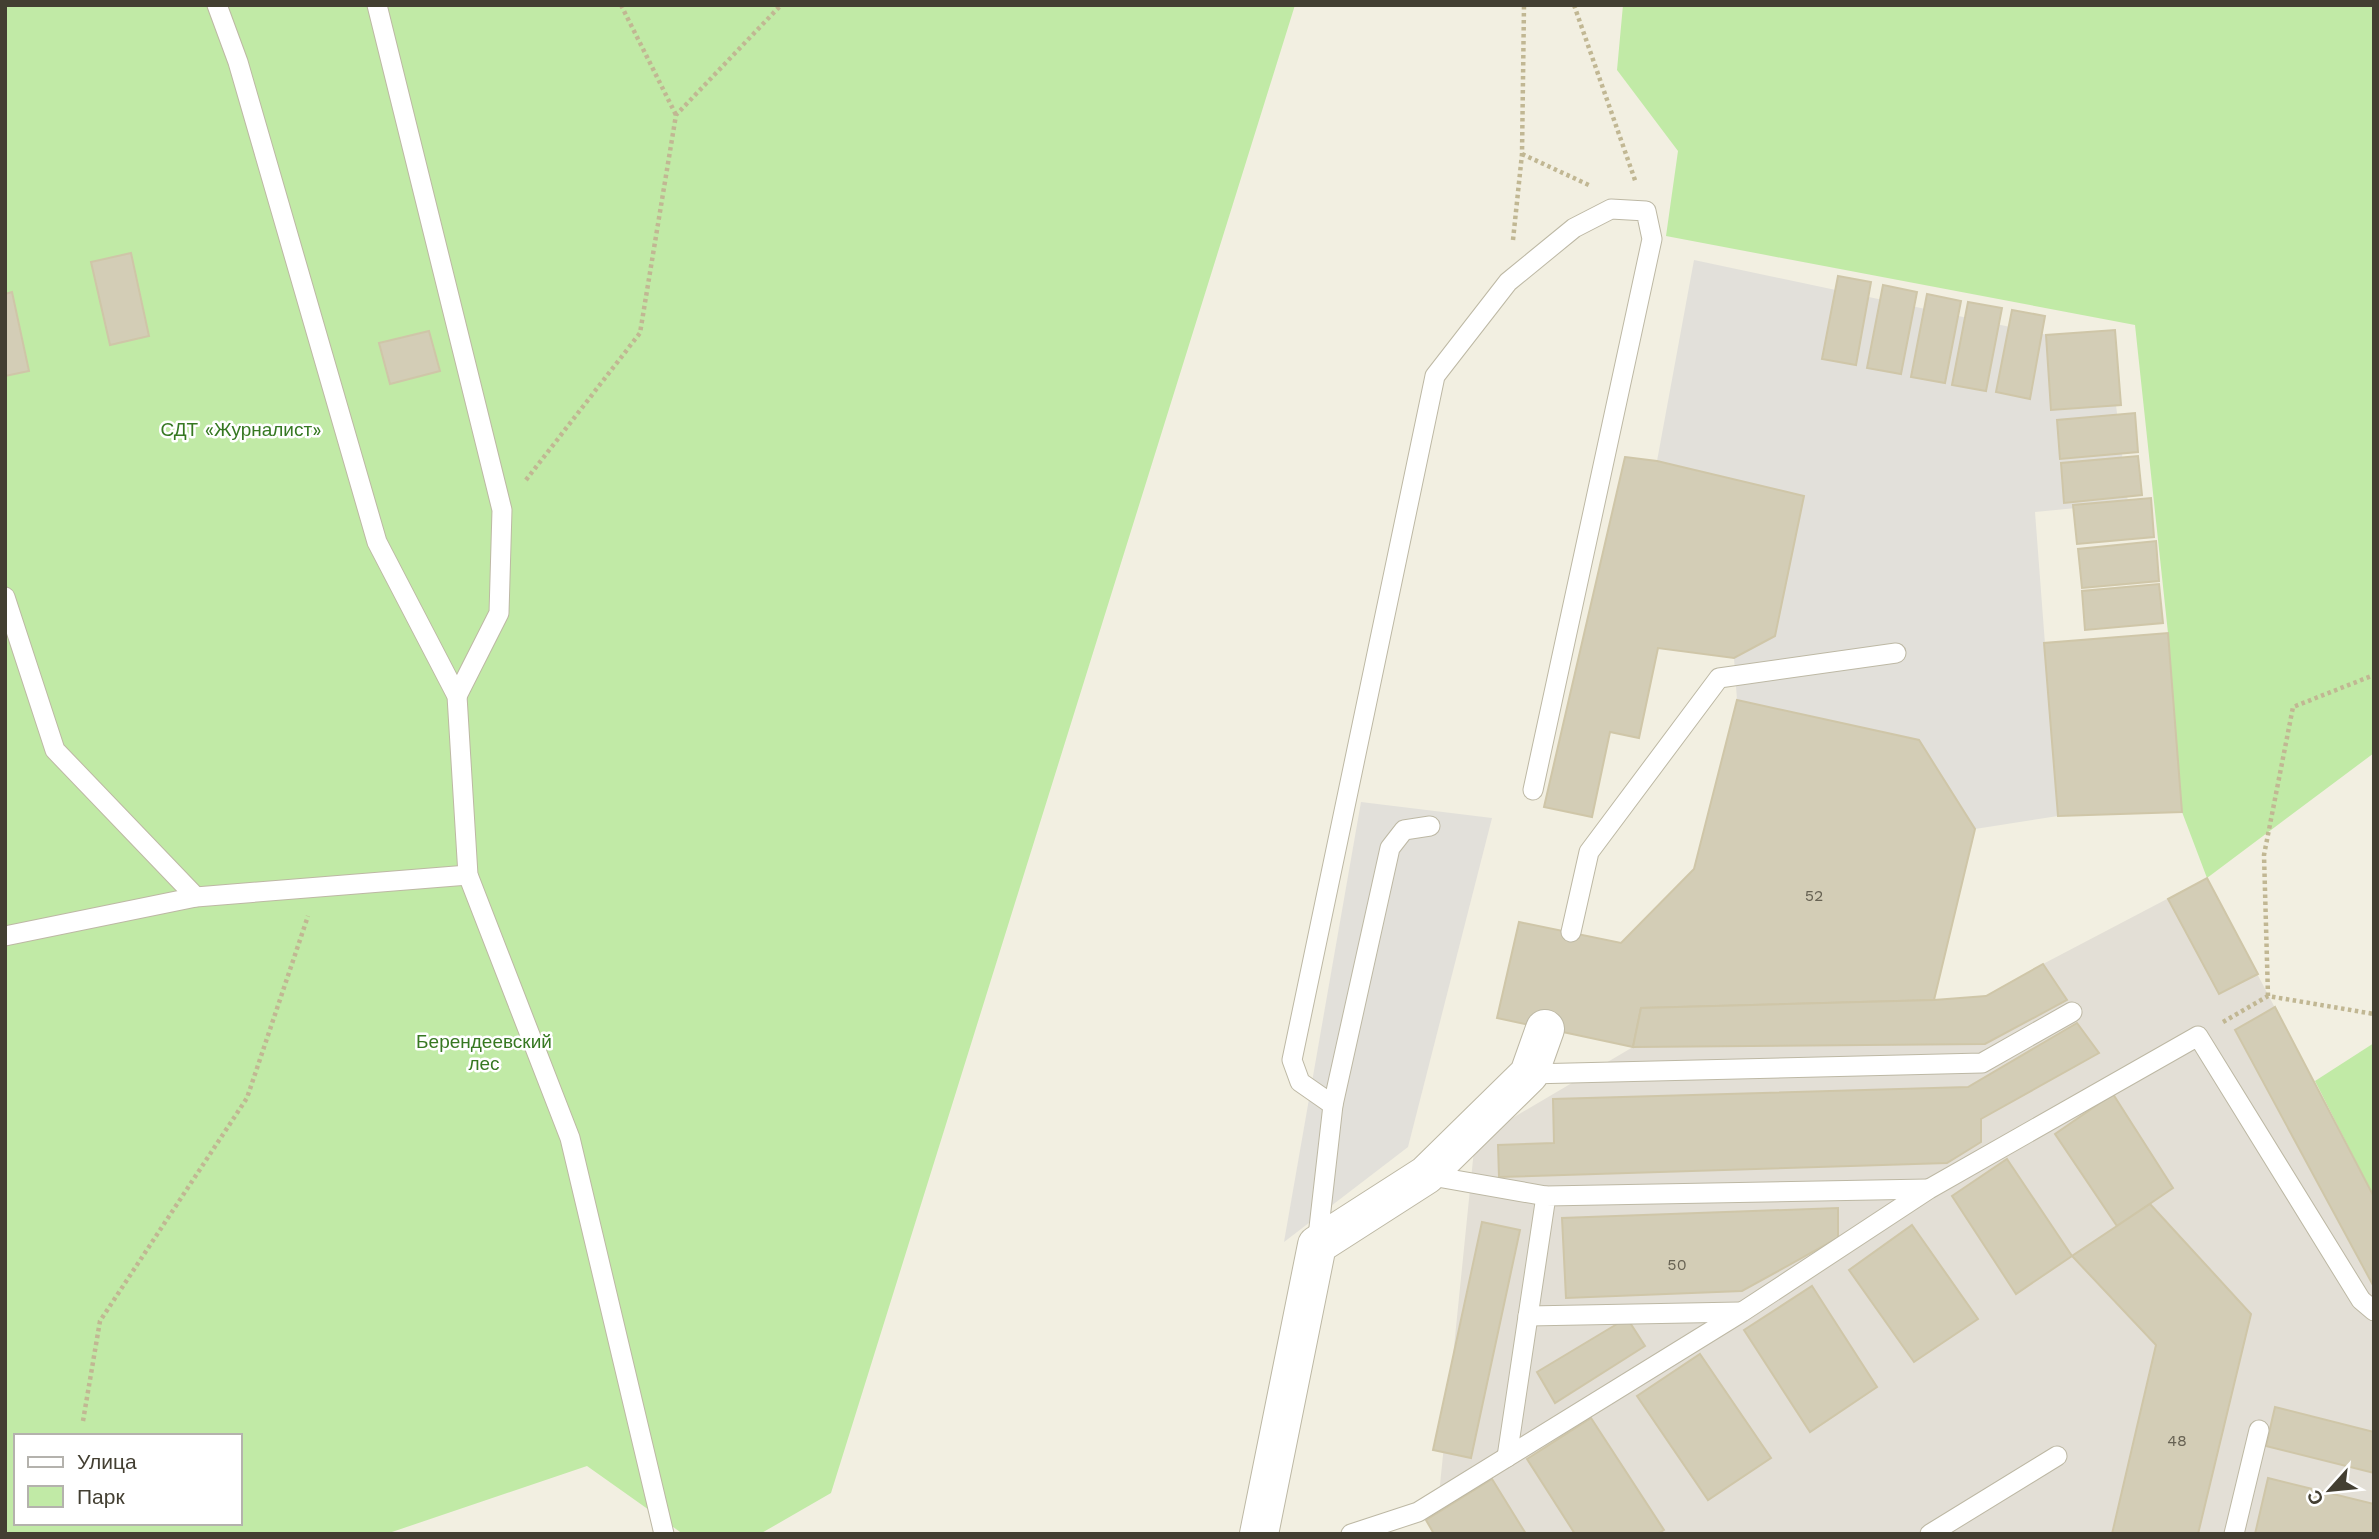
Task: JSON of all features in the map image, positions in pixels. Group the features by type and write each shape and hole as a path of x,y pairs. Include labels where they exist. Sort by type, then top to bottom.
{"street":[{"path":"1259,1534 1317,1245 1426,1175 1529,1074 1545,1029"}],"lane":[{"path":"217,5 238,62 377,542 457,696 468,875 570,1138 664,1534"},
{"path":"377,5 502,510 499,613 457,696"},
{"path":"1333,1105 1300,1082 1292,1060 1435,376 1508,282 1574,228 1611,209 1646,211 1652,239 1533,789"},
{"path":"5,597 55,750 196,897"},
{"path":"1571,932 1589,852 1718,678 1896,653"},
{"path":"1317,1245 1333,1105 1390,848 1404,831 1430,826"},
{"path":"5,936 196,897 468,875"},
{"path":"1529,1074 1982,1063 2072,1012"},
{"path":"1351,1534 1418,1512 1742,1312 1929,1189 2198,1036 2361,1300 2374,1311"},
{"path":"1426,1175 1546,1196 1929,1189"},
{"path":"1507,1457 1546,1196"},
{"path":"1528,1315 1742,1312"},
{"path":"2234,1534 2259,1430"},
{"path":"1930,1534 2057,1456"}],"path":[{"path":"621,5 676,115"},
{"path":"502,510 639,332 676,115 781,5"},
{"path":"1508,282 1522,154 1524,5"},
{"path":"1574,5 1646,211"},
{"path":"1522,154 1646,211"},
{"path":"2267,996 2263,855 2293,707 2374,676"},
{"path":"83,1421 100,1321 247,1098 319,886"},
{"path":"2198,1036 2267,996 2374,1014"}],"shaded area":[{"path":"1694,260 2109,348 2128,503 2035,512 2058,816 1975,829 1919,740 1737,700 1734,658 1775,636 1804,496 1657,461"},
{"path":"1361,802 1492,818 1408,1147 1284,1242"},
{"path":"2207,878 2374,1197 2374,1534 1435,1534 1475,1140 1633,1047 1934,1000 1986,996"}],"green space":[{"name":"Берендеевский лес","path":"5,5 1295,5 831,1493 760,1534 683,1534 587,1466 386,1534 5,1534"},
{"path":"1623,5 2374,5 2374,753 2207,878 2182,812 2168,633 2135,325 1666,236 1678,151 1617,70"},
{"path":"2374,1043 2374,1197 2315,1081"}],"building":[{"path":"131,253 149,336 110,345 91,262"},
{"path":"1838,276 1871,282 1856,365 1822,359"},
{"path":"1883,285 1917,292 1901,374 1867,368"},
{"path":"12,292 29,371 5,376 5,294"},
{"path":"1927,294 1961,301 1945,383 1911,377"},
{"path":"1968,302 2002,308 1986,391 1952,385"},
{"path":"2012,310 2045,316 2030,399 1996,392"},
{"path":"2115,330 2121,405 2051,410 2046,335"},
{"path":"429,331 440,371 390,384 379,343"},
{"path":"2135,413 2138,452 2060,459 2057,420"},
{"path":"2138,456 2142,495 2064,503 2061,463"},
{"path":"1625,457 1657,461 1804,496 1775,636 1734,658 1658,648 1639,738 1610,732 1592,817 1544,807"},
{"path":"2151,498 2154,537 2077,544 2073,505"},
{"path":"2156,541 2159,581 2082,588 2078,549"},
{"path":"2159,584 2163,623 2085,630 2082,591"},
{"path":"2168,633 2182,812 2058,816 2044,643"},
{"path":"1737,700 1919,740 1975,829 1934,1000 1641,1008 1633,1047 1497,1018 1519,922 1621,943 1694,869"},
{"path":"2207,878 2258,974 2219,994 2168,899"},
{"path":"2043,964 2067,1000 1985,1044 1633,1047 1641,1008 1934,1000 1986,996"},
{"path":"2275,1007 2374,1197 2374,1287 2235,1030"},
{"path":"2077,1023 2099,1053 1981,1119 1981,1142 1947,1163 1499,1177 1498,1145 1554,1143 1553,1099 1968,1087"},
{"path":"2113,1094 2173,1188 2117,1226 2055,1134"},
{"path":"2007,1159 2072,1256 2016,1294 1952,1196"},
{"path":"2150,1204 2251,1314 2198,1534 2112,1534 2156,1345 2072,1256"},
{"path":"1838,1208 1838,1238 1742,1291 1566,1298 1562,1218"},
{"path":"1482,1222 1520,1230 1471,1458 1433,1450"},
{"path":"1912,1225 1978,1319 1914,1362 1849,1270"},
{"path":"1812,1286 1877,1387 1810,1432 1744,1330"},
{"path":"1627,1318 1645,1346 1555,1403 1537,1372"},
{"path":"1700,1354 1771,1458 1708,1500 1637,1396"},
{"path":"2275,1407 2374,1432 2374,1473 2266,1446"},
{"path":"1591,1418 1664,1530 1657,1534 1575,1534 1527,1459"},
{"path":"2268,1478 2374,1504 2374,1534 2255,1534"},
{"path":"1492,1479 1526,1534 1434,1534 1426,1520"}],"park label":[{"name":"СДТ «Журналист»","path":"241,429"}]}
